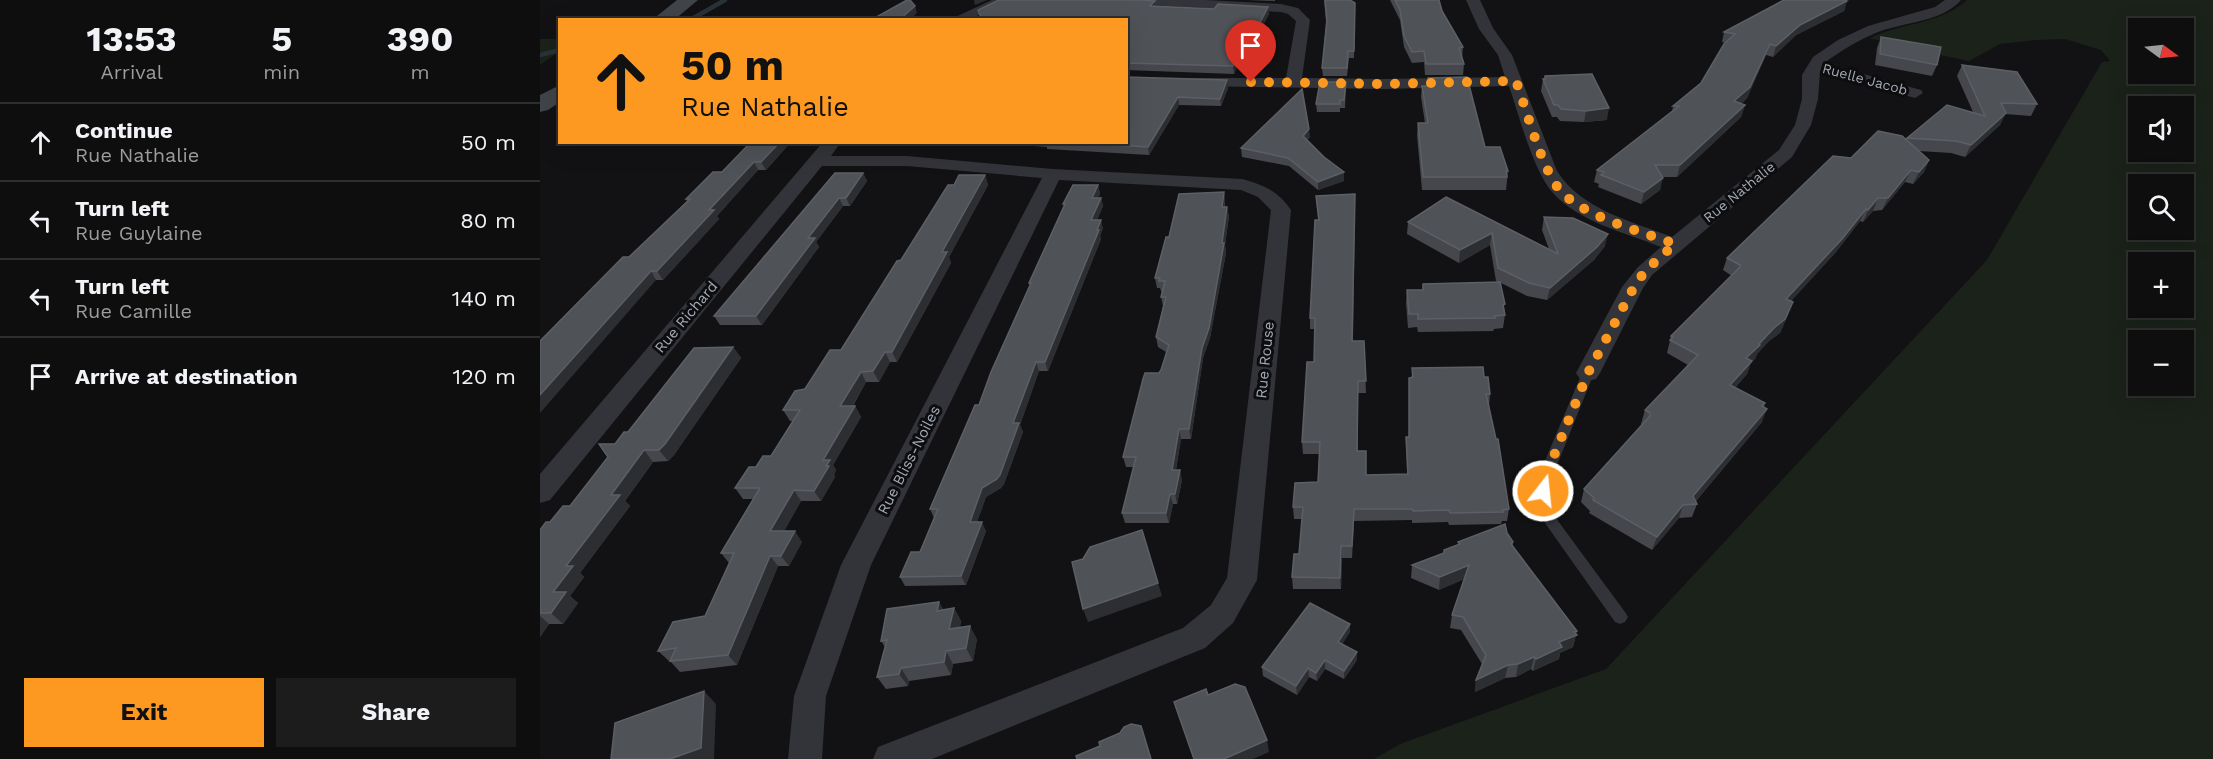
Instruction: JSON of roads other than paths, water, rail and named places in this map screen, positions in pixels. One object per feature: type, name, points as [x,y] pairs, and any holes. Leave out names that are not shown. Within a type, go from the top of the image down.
[{"type":"street","points":[[664,18],[689,0]]},
{"type":"street","points":[[961,18],[1003,0]]},
{"type":"street","points":[[1129,0],[1281,8],[1299,15],[1303,20],[1293,83]]},
{"type":"street","points":[[1473,0],[1486,29],[1505,55],[1548,171],[1559,189],[1575,202],[1599,215],[1675,244]]},
{"type":"street","points":[[1815,65],[1818,60],[1843,44],[1873,28],[1940,10],[1954,0]]},
{"type":"street","name":"Ruelle Jacob","points":[[1815,65],[1915,93]]},
{"type":"street","name":"Rue Nathalie","points":[[1588,373],[1645,271],[1786,153],[1803,125],[1810,99],[1810,75],[1815,65]]},
{"type":"street","points":[[1178,80],[1384,84],[1516,81]]},
{"type":"street","points":[[540,105],[558,92]]},
{"type":"street","name":"Rue Richard","points":[[540,492],[832,144]]},
{"type":"street","name":"Rue Rouse","points":[[817,161],[908,161],[1053,174],[1242,185],[1259,189],[1274,198],[1281,210],[1242,580],[1222,614],[1194,639],[890,759]]},
{"type":"street","name":"Rue Bliss-Noiles","points":[[805,759],[810,696],[856,565],[1053,174]]},
{"type":"lane","points":[[1588,373],[1546,475],[1543,491],[1544,502],[1552,524],[1620,617]]},
{"type":"waterway","points":[[694,18],[725,0]]},
{"type":"waterway","points":[[540,55],[558,50]]}]
